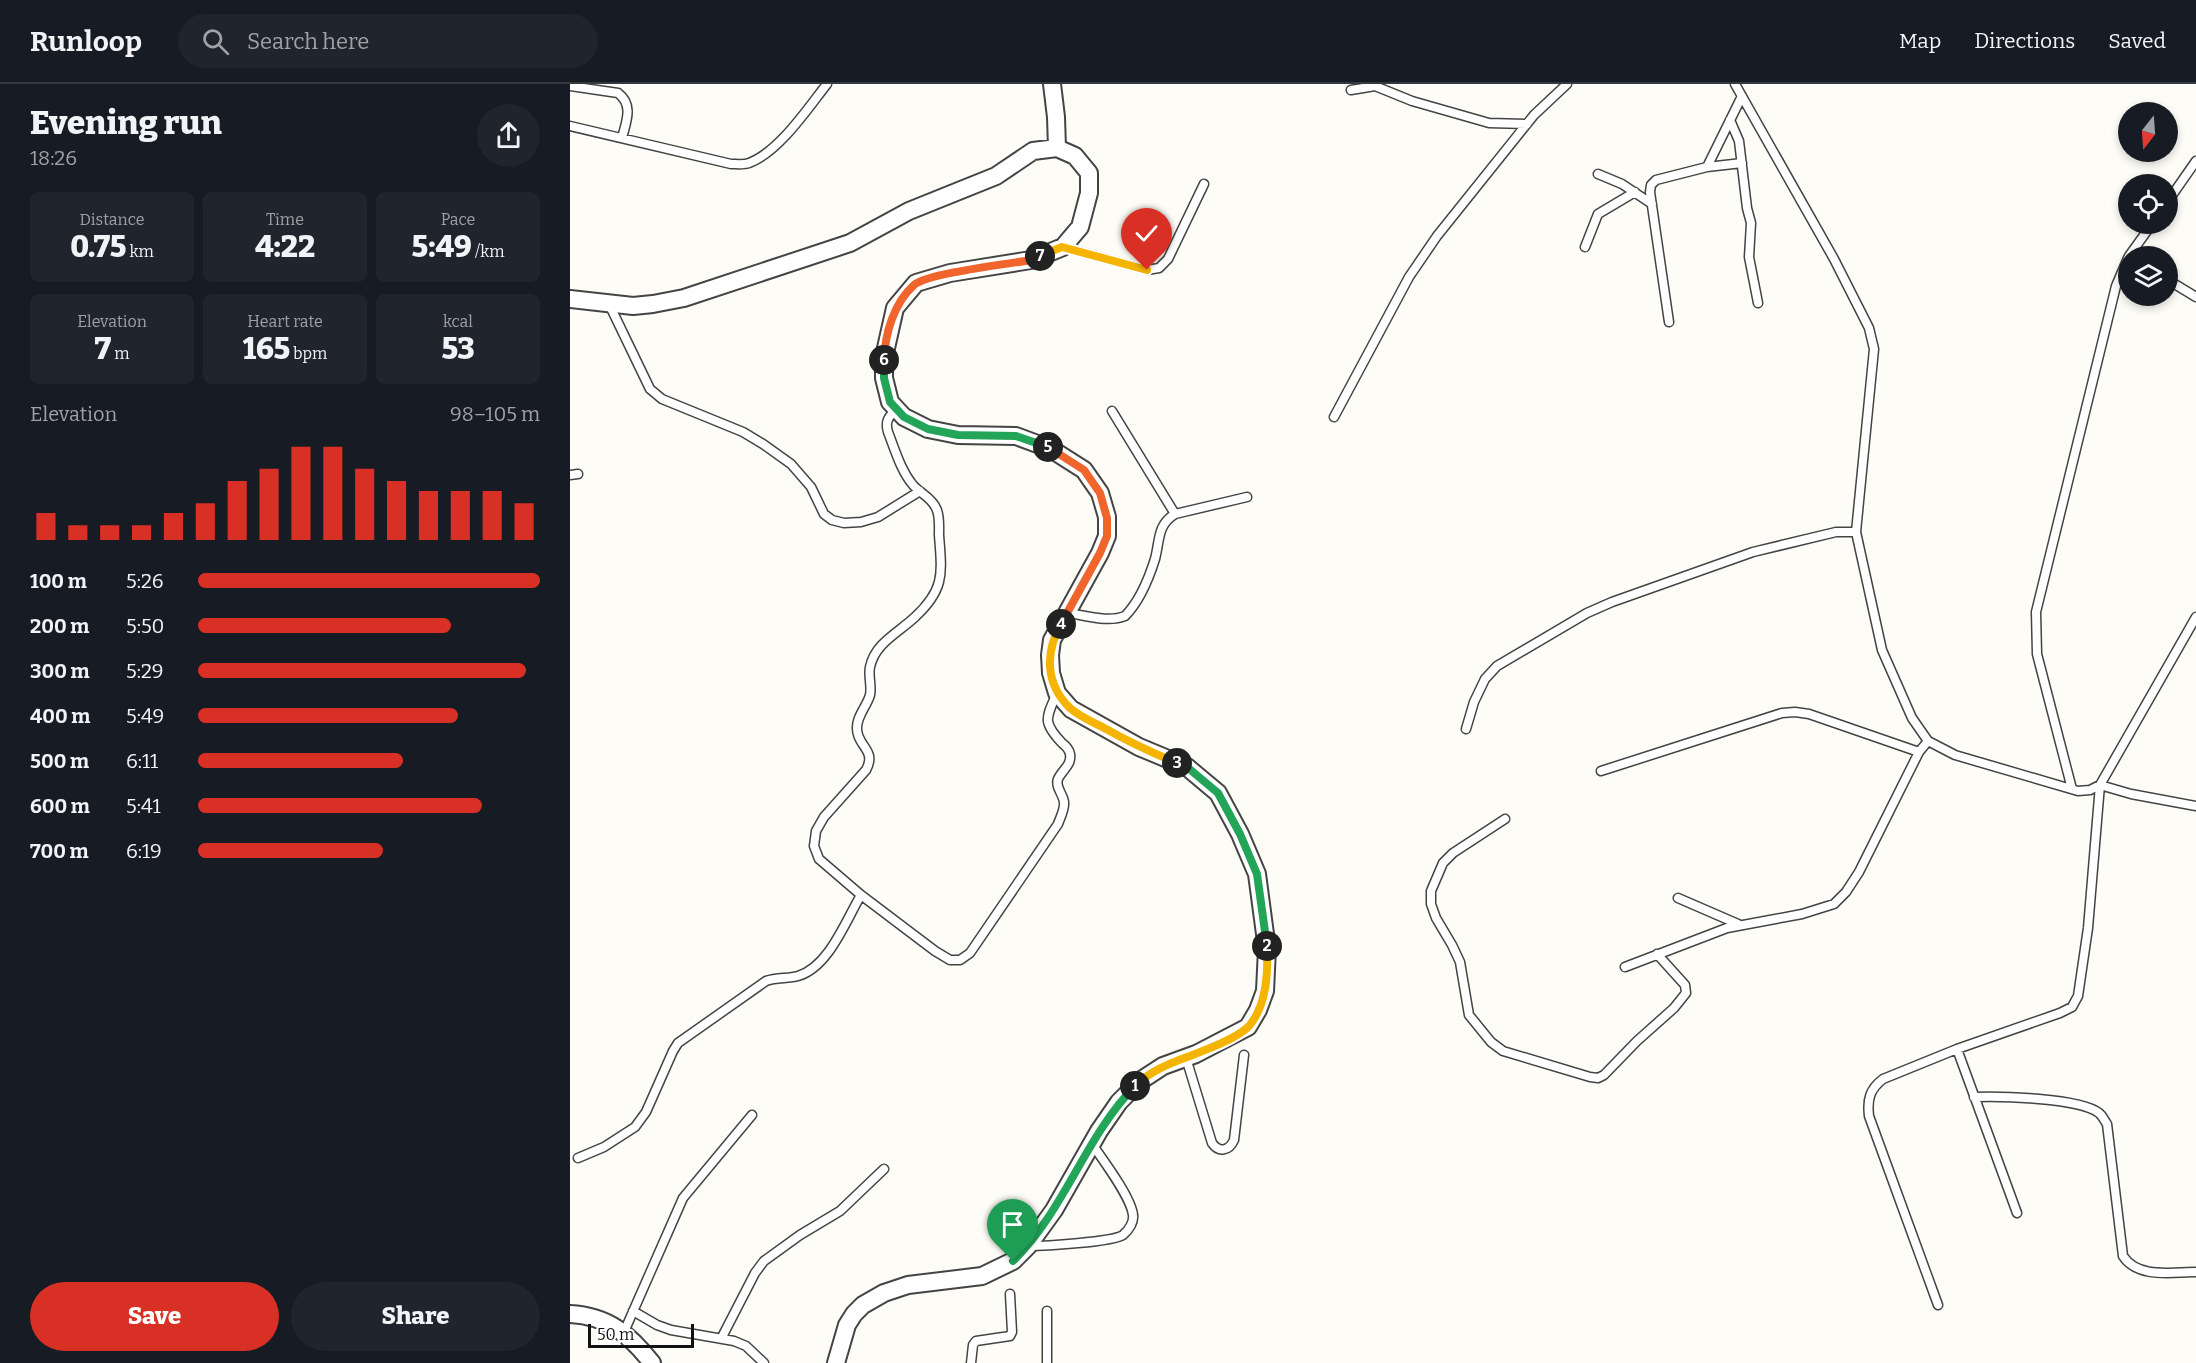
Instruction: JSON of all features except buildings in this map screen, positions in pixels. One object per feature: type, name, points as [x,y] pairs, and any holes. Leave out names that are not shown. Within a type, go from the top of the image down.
[{"type":"street","points":[[1052,84],[1056,117],[1056,148]]},
{"type":"street","points":[[570,299],[633,306],[684,298],[850,243],[909,211],[996,176],[1033,151],[1056,148],[1075,156],[1089,173],[1089,193],[1080,227],[1062,247],[1031,260],[950,273],[916,283],[895,308],[884,357],[884,378],[890,402],[904,417],[928,429],[958,435],[1016,436],[1051,448],[1084,470],[1100,493],[1107,518],[1107,536],[1100,553],[1052,639],[1050,673],[1057,693],[1071,709],[1139,747],[1187,767],[1218,793],[1240,834],[1257,874],[1267,949],[1265,991],[1248,1027],[1186,1058],[1163,1066],[1140,1081],[1119,1102],[1092,1143],[1054,1210],[1028,1246],[1013,1261],[981,1276],[908,1285],[884,1293],[863,1305],[847,1325],[836,1363]]},
{"type":"street","points":[[570,1314],[585,1315],[624,1332],[652,1363]]},
{"type":"lane","points":[[570,126],[731,164],[748,164],[761,157],[787,135],[827,84]]},
{"type":"lane","points":[[1334,417],[1409,277],[1437,236],[1527,124],[1567,84]]},
{"type":"lane","points":[[1735,84],[1834,259],[1869,328],[1874,348],[1856,532],[1882,650],[1912,718],[1928,741],[1955,755],[2072,789],[2090,790],[2100,785],[2132,794],[2196,806]]},
{"type":"lane","points":[[570,86],[618,93],[625,98],[628,114],[622,138]]},
{"type":"lane","points":[[1351,90],[1375,86],[1412,101],[1489,123],[1527,124]]},
{"type":"lane","points":[[1707,167],[1742,96]]},
{"type":"lane","points":[[1730,120],[1737,131],[1742,163],[1751,223],[1749,257],[1758,303]]},
{"type":"lane","points":[[2178,187],[2196,161]]},
{"type":"lane","points":[[1669,322],[1651,185],[1656,180],[1707,167],[1742,163]]},
{"type":"lane","points":[[1598,174],[1614,180],[1652,204]]},
{"type":"lane","points":[[1062,247],[1147,270],[1159,268],[1168,259],[1204,184]]},
{"type":"lane","points":[[1585,247],[1598,214],[1635,192]]},
{"type":"lane","points":[[2072,789],[2037,654],[2036,612],[2118,282]]},
{"type":"lane","points":[[2178,286],[2196,297]]},
{"type":"lane","points":[[609,303],[650,389],[662,399],[743,432],[773,450],[791,464],[811,487],[824,514],[832,520],[844,523],[861,522],[878,517],[920,491]]},
{"type":"lane","points":[[896,410],[888,417],[886,425],[905,474],[938,509],[942,569],[939,587],[929,604],[887,638],[875,653],[869,669],[871,693],[857,724],[857,732],[869,753],[871,762],[824,817],[816,831],[814,846],[819,859],[861,895],[950,960],[960,960],[970,953],[1058,825],[1065,802],[1058,780],[1071,756],[1047,723],[1047,716],[1057,693]]},
{"type":"lane","points":[[1112,411],[1175,514]]},
{"type":"lane","points":[[1067,613],[1112,619],[1125,616],[1149,577],[1160,529],[1166,520],[1175,514],[1247,497]]},
{"type":"lane","points":[[1466,729],[1473,702],[1485,679],[1497,666],[1587,614],[1612,602],[1753,552],[1836,532],[1856,532]]},
{"type":"lane","points":[[1938,1305],[1869,1116],[1868,1104],[1875,1086],[1883,1079],[2072,1007],[2078,996],[2088,928],[2100,785],[2196,618]]},
{"type":"lane","points":[[1601,771],[1782,712],[1809,714],[1919,752]]},
{"type":"lane","points":[[1625,967],[1738,924],[1803,914],[1834,904],[1860,872],[1919,752],[1928,741]]},
{"type":"lane","points":[[1505,819],[1453,853],[1443,863],[1431,891],[1431,904],[1436,918],[1460,962],[1469,1015],[1496,1047],[1590,1077],[1598,1078],[1604,1075],[1674,1008],[1686,993],[1684,985],[1657,954]]},
{"type":"lane","points":[[578,1158],[604,1147],[635,1127],[646,1112],[673,1051],[687,1036],[766,981],[777,977],[798,976],[813,969],[833,944],[861,895]]},
{"type":"lane","points":[[1678,898],[1738,924]]},
{"type":"lane","points":[[1958,1049],[2017,1213]]},
{"type":"lane","points":[[1186,1058],[1212,1143],[1224,1150],[1229,1148],[1234,1140],[1244,1054]]},
{"type":"lane","points":[[1974,1097],[2028,1098],[2085,1106],[2102,1114],[2107,1124],[2123,1256],[2128,1264],[2138,1270],[2196,1272]]},
{"type":"lane","points":[[624,1332],[683,1198],[752,1115]]},
{"type":"lane","points":[[1028,1246],[1059,1245],[1122,1236],[1130,1228],[1134,1218],[1131,1204],[1092,1143]]},
{"type":"lane","points":[[722,1337],[755,1273],[764,1261],[800,1235],[840,1211],[884,1169]]},
{"type":"lane","points":[[972,1363],[973,1345],[976,1341],[1010,1336],[1012,1332],[1010,1294]]},
{"type":"lane","points":[[633,1311],[670,1330],[722,1337],[746,1346],[764,1363]]},
{"type":"lane","points":[[1047,1311],[1047,1363]]},
{"type":"route","points":[[1013,1261],[1028,1246],[1054,1210],[1119,1102],[1140,1081],[1163,1066],[1196,1054],[1248,1027],[1265,991],[1267,949],[1257,874],[1240,834],[1218,793],[1187,767],[1139,747],[1071,709],[1057,693],[1050,673],[1052,639],[1100,553],[1107,536],[1107,518],[1100,493],[1084,470],[1051,448],[1016,436],[958,435],[928,429],[904,417],[890,402],[884,378],[884,357],[895,308],[916,283],[950,273],[1031,260],[1062,247],[1147,270]]}]
